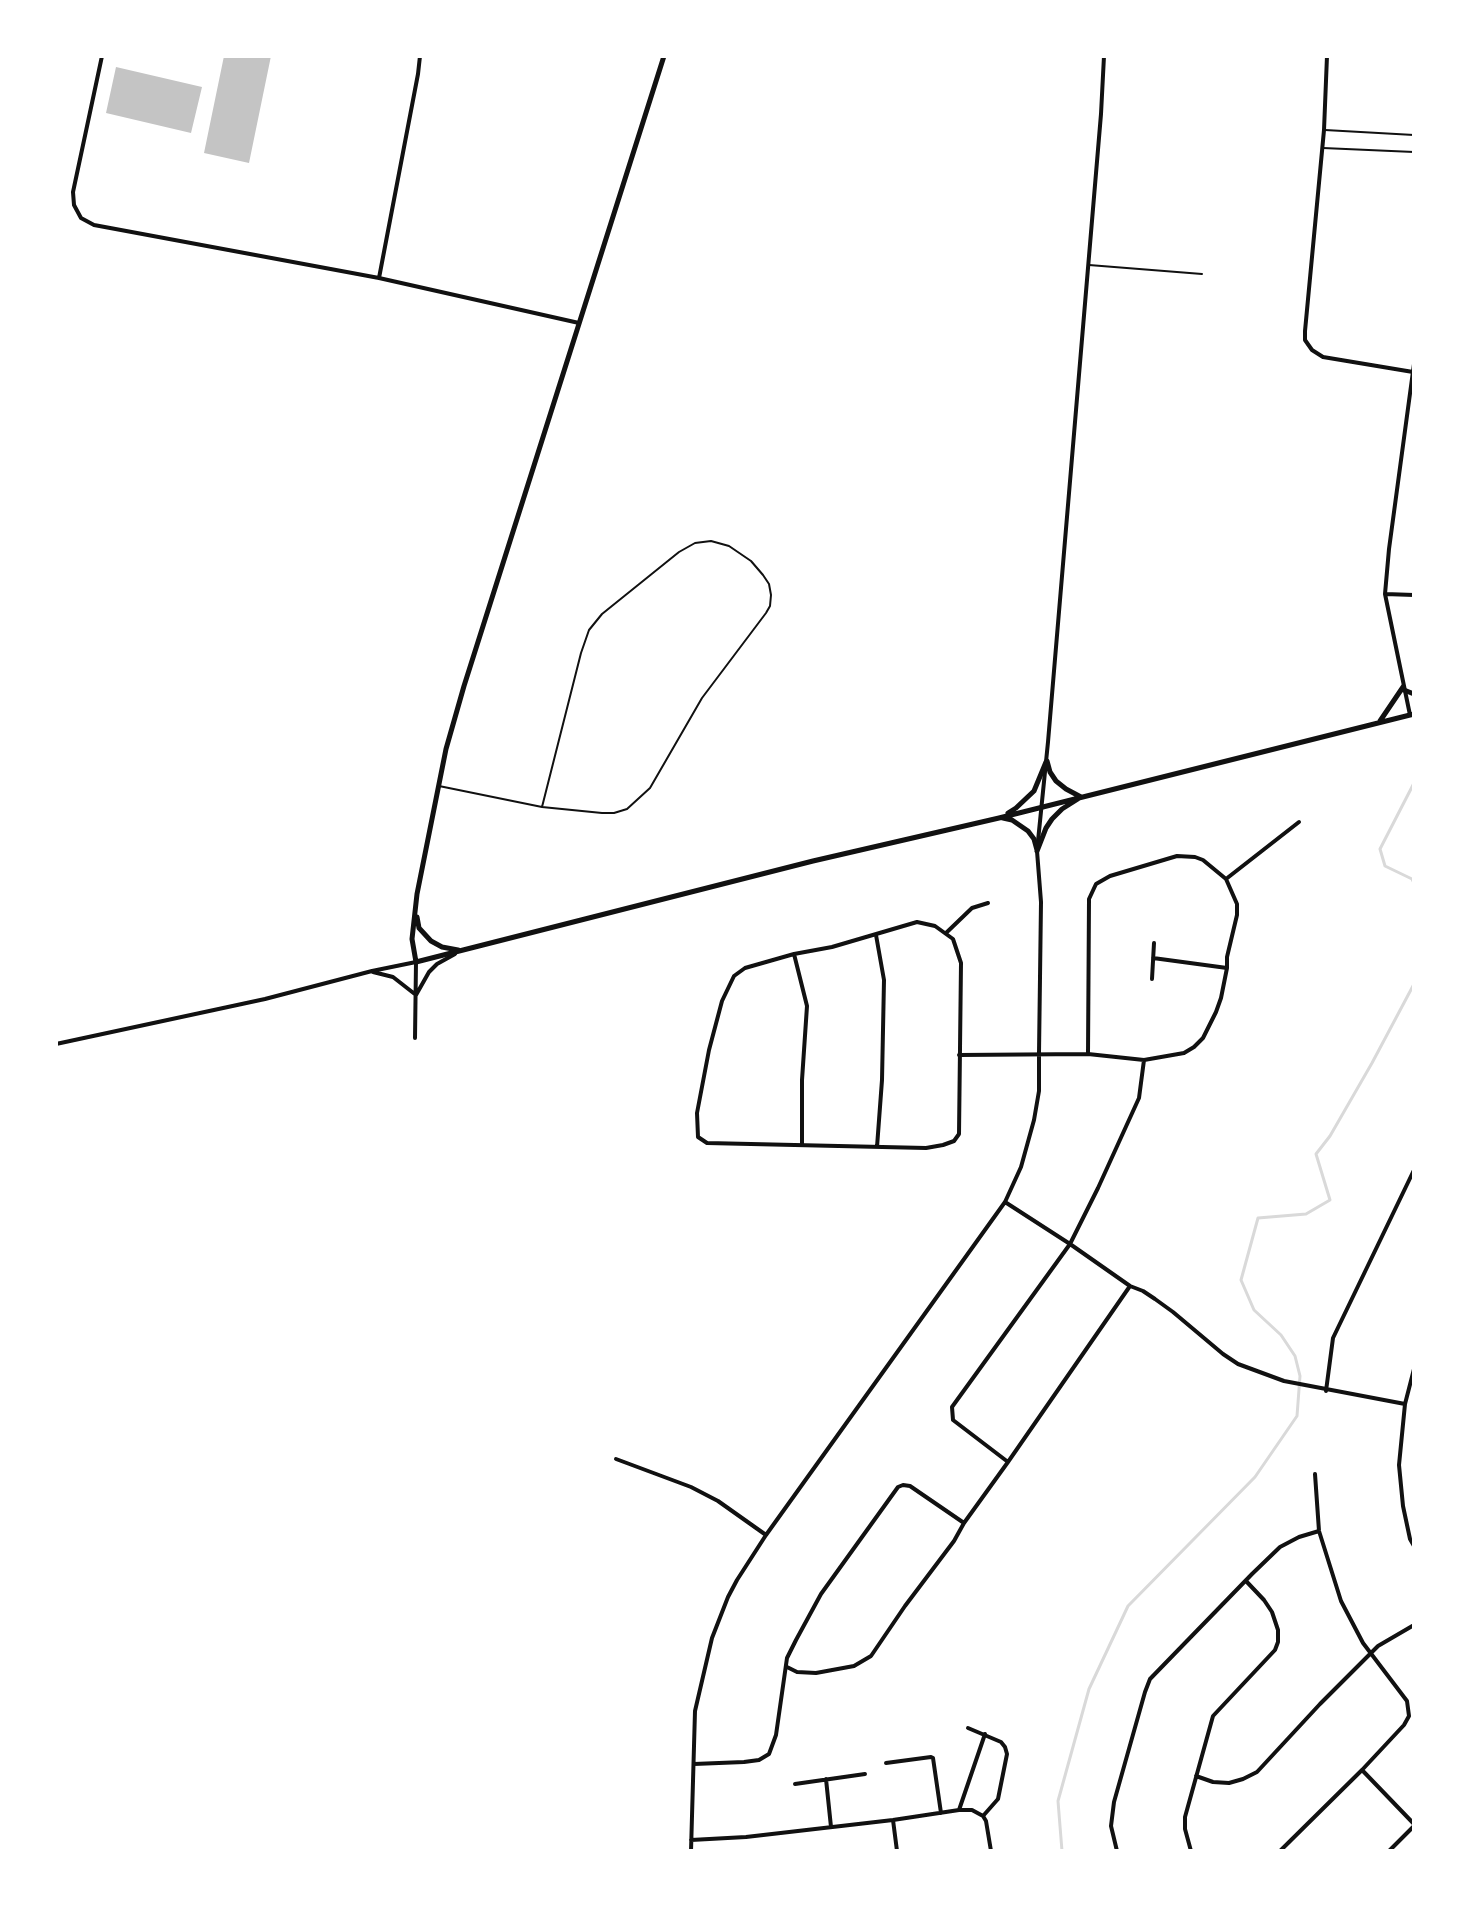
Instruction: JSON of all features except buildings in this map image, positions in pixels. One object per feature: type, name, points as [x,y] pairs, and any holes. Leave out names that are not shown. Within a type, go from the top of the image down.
[{"type":"street","points":[[102,56],[73,192],[74,205],[81,218],[94,225],[379,278],[579,323]]},
{"type":"street","points":[[379,278],[420,56]]},
{"type":"street","points":[[415,1038],[416,962],[412,939],[417,894],[446,749],[664,56]]},
{"type":"street","points":[[1037,851],[1047,761],[1104,56]]},
{"type":"street","points":[[1327,56],[1324,130],[1305,340],[1312,350],[1323,357],[1413,372]]},
{"type":"street","points":[[56,1044],[265,999],[1412,715],[1385,594],[1414,364]]},
{"type":"street","points":[[1385,594],[1414,595]]},
{"type":"street","points":[[1404,689],[1414,694]]},
{"type":"street","points":[[1379,722],[1404,689]]},
{"type":"street","points":[[1047,761],[1056,781],[1081,797]]},
{"type":"street","points":[[999,818],[1016,808],[1034,791],[1047,761]]},
{"type":"street","points":[[1037,851],[1052,819],[1081,797]]},
{"type":"street","points":[[691,1851],[695,1711],[712,1638],[737,1580],[766,1535],[966,1259],[1005,1202],[1021,1167],[1039,1091],[1041,902],[1034,839],[1021,825],[999,818]]},
{"type":"street","points":[[1226,879],[1299,822]]},
{"type":"street","points":[[959,1055],[1088,1054],[1144,1060],[1184,1053],[1203,1038],[1216,1012],[1237,904],[1226,879],[1203,860],[1187,855],[1177,856],[1110,876],[1096,884],[1089,899],[1088,1054]]},
{"type":"street","points":[[946,933],[972,908],[988,903]]},
{"type":"street","points":[[416,913],[424,936],[442,947],[460,951]]},
{"type":"street","points":[[917,922],[935,926],[953,939],[961,963],[959,1134],[954,1141],[926,1148],[707,1143],[698,1137],[697,1113],[709,1050],[722,1001],[734,976],[745,968],[876,935],[917,922]]},
{"type":"street","points":[[876,935],[884,980],[877,1147]]},
{"type":"street","points":[[1152,979],[1154,943]]},
{"type":"street","points":[[416,995],[437,964],[460,951]]},
{"type":"street","points":[[794,954],[807,1006],[802,1145]]},
{"type":"street","points":[[1153,958],[1227,968]]},
{"type":"street","points":[[372,971],[393,977],[416,995]]},
{"type":"street","points":[[1008,1462],[953,1420],[952,1407],[1070,1244],[1139,1098],[1144,1060]]},
{"type":"street","points":[[1326,1391],[1333,1338],[1414,1170]]},
{"type":"street","points":[[1005,1202],[1130,1286],[1143,1291],[1238,1364],[1284,1381],[1405,1404]]},
{"type":"street","points":[[787,1667],[797,1672],[816,1673],[854,1666],[871,1656],[1130,1286]]},
{"type":"street","points":[[1414,1369],[1405,1404],[1399,1465],[1403,1506],[1414,1546]]},
{"type":"street","points":[[616,1459],[691,1487],[718,1501],[766,1535]]},
{"type":"street","points":[[1280,1851],[1362,1770],[1409,1716],[1407,1701],[1355,1629],[1336,1587],[1319,1531],[1315,1474]]},
{"type":"street","points":[[694,1764],[744,1762],[759,1760],[769,1754],[776,1735],[787,1658],[821,1594],[898,1487],[910,1486],[964,1523]]},
{"type":"street","points":[[1407,1526],[1414,1524]]},
{"type":"street","points":[[1117,1851],[1111,1826],[1114,1802],[1148,1684],[1160,1668],[1280,1547],[1319,1531]]},
{"type":"street","points":[[1191,1851],[1185,1817],[1215,1712],[1275,1650],[1278,1642],[1272,1612],[1246,1581]]},
{"type":"street","points":[[1196,1776],[1229,1783],[1257,1772],[1382,1643],[1414,1625]]},
{"type":"street","points":[[968,1728],[1001,1742],[1007,1754],[998,1799],[983,1816]]},
{"type":"street","points":[[959,1810],[985,1734]]},
{"type":"street","points":[[886,1763],[933,1758],[941,1813]]},
{"type":"street","points":[[1362,1770],[1414,1825],[1389,1851]]},
{"type":"street","points":[[795,1784],[865,1774]]},
{"type":"street","points":[[826,1779],[831,1827]]},
{"type":"street","points":[[691,1840],[746,1837],[972,1810],[986,1821],[991,1851]]},
{"type":"street","points":[[893,1820],[897,1851]]},
{"type":"lane","points":[[1324,130],[1414,135]]},
{"type":"lane","points":[[1322,148],[1414,152]]},
{"type":"lane","points":[[1088,265],[1202,274]]},
{"type":"lane","points":[[438,786],[542,807],[614,813],[627,809],[650,788],[702,698],[770,606],[769,584],[751,561],[729,546],[711,541],[695,543],[679,552],[602,614],[589,630],[581,653],[542,807]]},
{"type":"waterway","points":[[1414,783],[1380,849],[1385,866],[1412,879],[1414,883]]},
{"type":"waterway","points":[[1062,1851],[1058,1801],[1089,1689],[1128,1606],[1255,1477],[1297,1416],[1300,1376],[1295,1356],[1281,1335],[1254,1310],[1241,1280],[1258,1218],[1306,1214],[1330,1200],[1316,1154],[1330,1136],[1414,984]]}]
